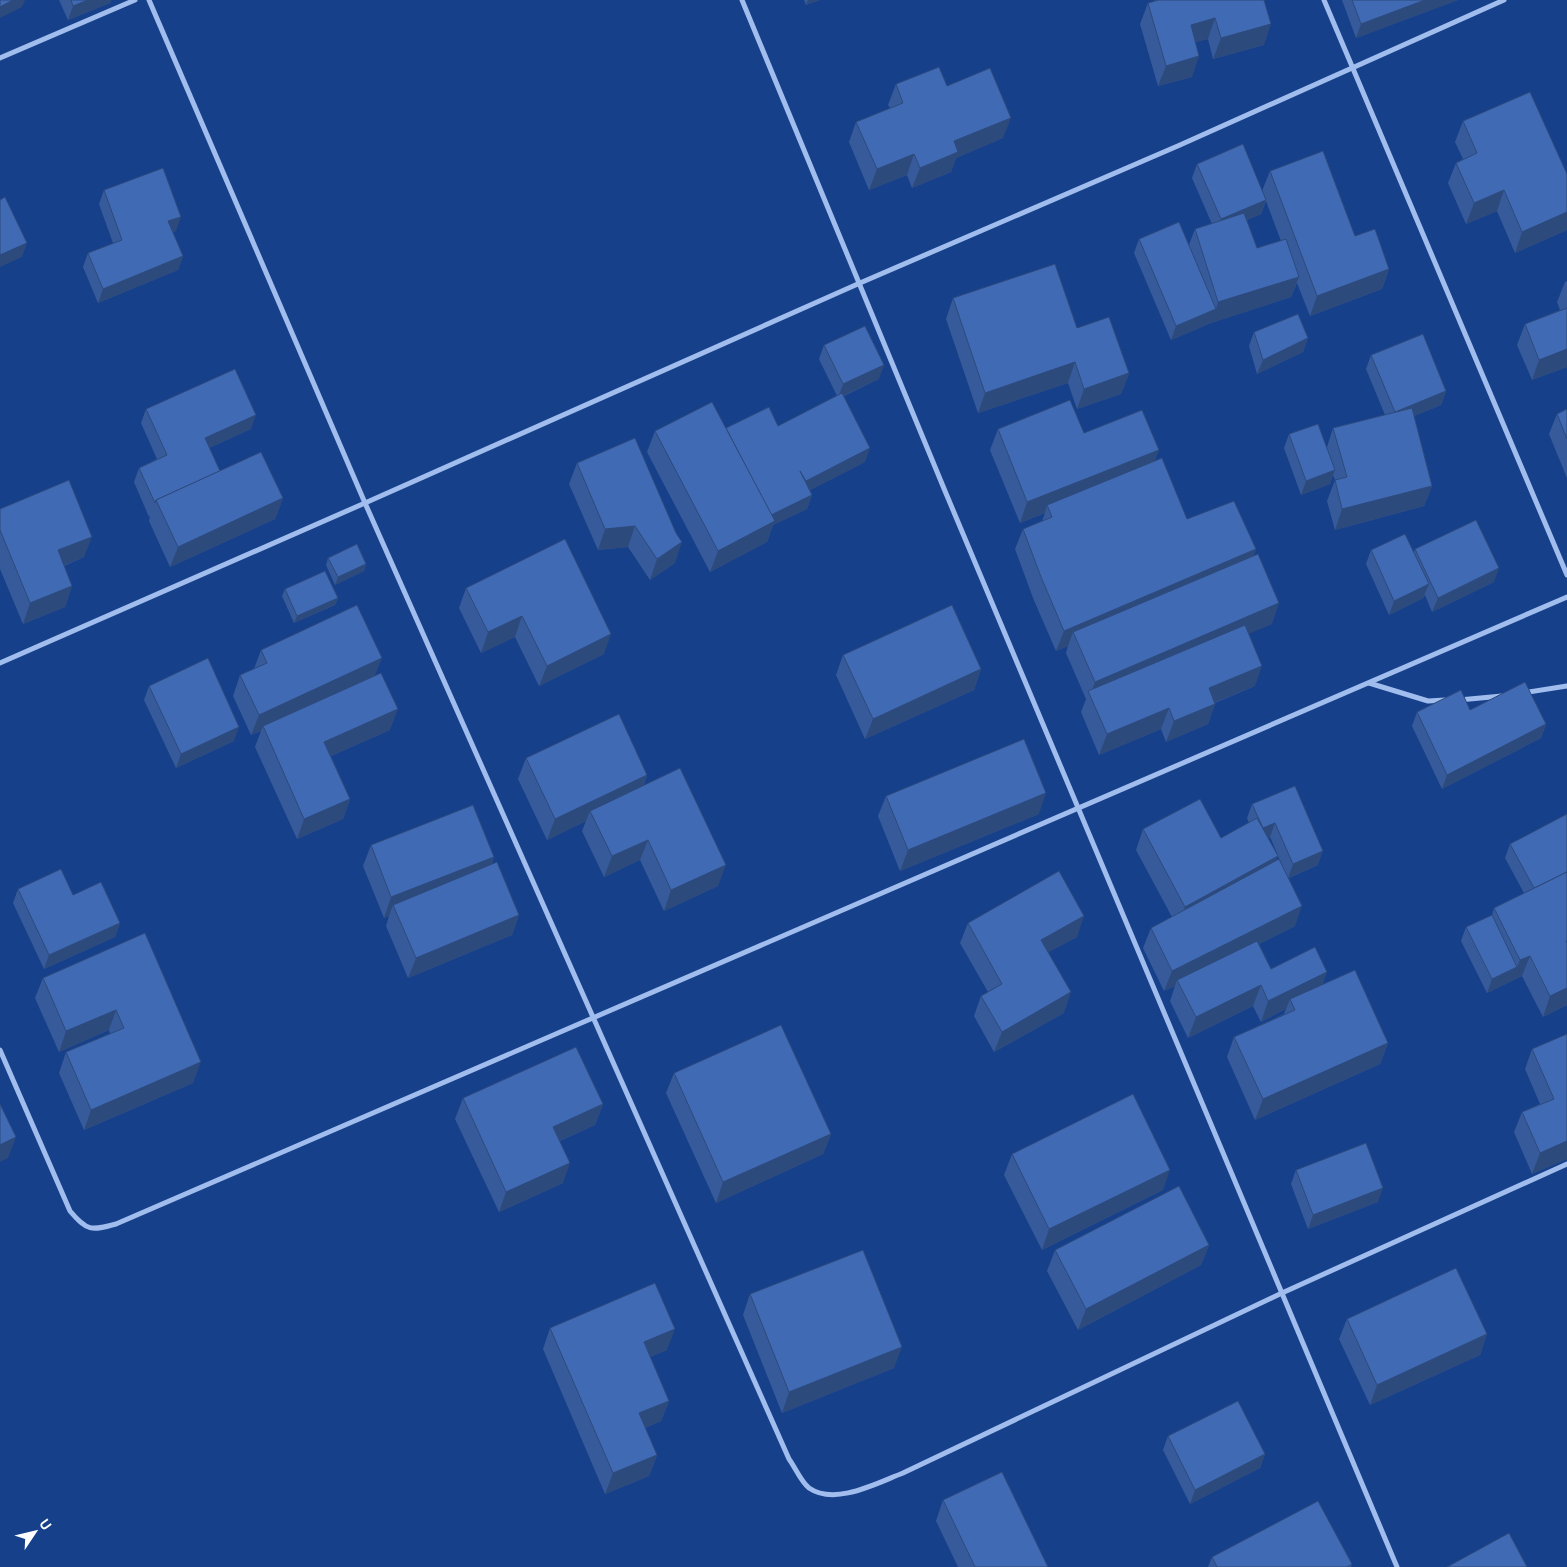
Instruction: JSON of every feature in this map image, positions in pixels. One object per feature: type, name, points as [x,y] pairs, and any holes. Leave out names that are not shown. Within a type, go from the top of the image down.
[{"type":"street","points":[[0,58],[135,0]]},
{"type":"street","points":[[149,0],[365,503],[593,1019],[789,1459],[808,1487],[824,1495],[841,1495],[903,1473],[1282,1293],[1567,1164]]},
{"type":"street","points":[[742,0],[1078,808],[1398,1567]]},
{"type":"street","points":[[1324,0],[1567,575]]},
{"type":"street","points":[[0,663],[1504,0]]},
{"type":"street","points":[[0,1050],[70,1211],[83,1226],[98,1229],[125,1220],[593,1019],[1567,597]]},
{"type":"street","points":[[1369,683],[1428,701],[1471,700],[1507,695]]},
{"type":"street","points":[[1516,694],[1567,686]]},
{"type":"building","points":[[0,0],[13,0],[0,7]]},
{"type":"building","points":[[71,0],[88,0],[73,6]]},
{"type":"building","points":[[1159,0],[1264,0],[1271,24],[1221,38],[1215,18],[1191,25],[1199,56],[1166,66],[1148,3]]},
{"type":"building","points":[[1352,0],[1425,0],[1361,24]]},
{"type":"building","points":[[939,67],[947,86],[990,68],[1011,118],[954,141],[958,152],[920,168],[914,154],[877,169],[856,122],[903,103],[896,84]]},
{"type":"building","points":[[1530,92],[1567,174],[1567,212],[1522,232],[1504,190],[1474,203],[1456,163],[1477,153],[1463,121]]},
{"type":"building","points":[[1243,144],[1266,200],[1221,219],[1197,164]]},
{"type":"building","points":[[1323,151],[1355,236],[1375,229],[1389,269],[1317,296],[1270,171]]},
{"type":"building","points":[[163,168],[181,217],[168,221],[183,256],[103,289],[88,253],[122,240],[104,190]]},
{"type":"building","points":[[5,197],[27,243],[0,255],[0,200]]},
{"type":"building","points":[[1244,213],[1257,248],[1286,239],[1299,277],[1218,302],[1195,229]]},
{"type":"building","points":[[1179,222],[1216,309],[1176,326],[1139,239]]},
{"type":"building","points":[[1055,264],[1077,328],[1109,317],[1129,373],[1084,389],[1075,362],[985,393],[953,298]]},
{"type":"building","points":[[1567,308],[1567,349],[1539,360],[1525,324]]},
{"type":"building","points":[[1298,314],[1308,338],[1263,360],[1254,332]]},
{"type":"building","points":[[865,326],[884,365],[843,384],[824,345]]},
{"type":"building","points":[[1423,334],[1446,391],[1395,412],[1371,355]]},
{"type":"building","points":[[235,369],[256,415],[205,438],[220,471],[156,500],[155,503],[139,468],[167,455],[146,409]]},
{"type":"building","points":[[842,393],[870,448],[806,481],[800,471],[812,495],[771,515],[726,428],[769,407],[778,426]]},
{"type":"building","points":[[1070,400],[1084,433],[1142,410],[1159,450],[1027,502],[998,429]]},
{"type":"building","points":[[712,402],[775,521],[718,551],[655,431]]},
{"type":"building","points":[[1412,408],[1432,486],[1342,509],[1335,480],[1347,477],[1333,428]]},
{"type":"building","points":[[1567,409],[1567,439],[1557,414]]},
{"type":"building","points":[[1318,424],[1335,470],[1306,481],[1289,434]]},
{"type":"building","points":[[635,438],[676,533],[682,542],[657,559],[635,526],[605,529],[577,463]]},
{"type":"building","points":[[261,452],[283,498],[178,547],[156,500]]},
{"type":"building","points":[[1162,458],[1187,519],[1234,501],[1256,549],[1064,631],[1023,529],[1052,517],[1047,505]]},
{"type":"building","points":[[69,480],[92,537],[58,550],[72,586],[30,603],[0,530],[0,509]]},
{"type":"building","points":[[1476,520],[1499,568],[1438,598],[1415,549]]},
{"type":"building","points":[[1405,534],[1429,584],[1394,601],[1371,550]]},
{"type":"building","points":[[565,539],[611,634],[547,666],[522,616],[488,632],[466,588]]},
{"type":"building","points":[[357,544],[366,564],[338,577],[328,558]]},
{"type":"building","points":[[1258,554],[1279,603],[1095,682],[1073,632]]},
{"type":"building","points":[[325,571],[338,598],[297,616],[285,589]]},
{"type":"building","points":[[357,605],[382,658],[259,715],[240,675],[267,663],[261,650]]},
{"type":"building","points":[[952,605],[981,669],[873,719],[843,655]]},
{"type":"building","points":[[1245,625],[1262,666],[1209,688],[1215,704],[1174,721],[1169,708],[1107,734],[1088,691]]},
{"type":"building","points":[[208,658],[239,727],[181,754],[149,686]]},
{"type":"building","points":[[381,673],[398,709],[324,742],[350,799],[304,819],[263,726]]},
{"type":"building","points":[[1525,682],[1546,724],[1447,775],[1417,712],[1461,690],[1470,710]]},
{"type":"building","points":[[619,714],[647,775],[555,819],[526,758]]},
{"type":"building","points":[[1024,739],[1046,793],[908,850],[886,796]]},
{"type":"building","points":[[680,768],[726,865],[671,890],[648,840],[612,856],[590,811]]},
{"type":"building","points":[[1295,786],[1323,851],[1293,864],[1275,823],[1263,828],[1252,804]]},
{"type":"building","points":[[1200,799],[1221,838],[1257,818],[1278,856],[1185,907],[1143,829]]},
{"type":"building","points":[[473,805],[494,857],[391,897],[371,845]]},
{"type":"building","points":[[1567,814],[1567,872],[1534,888],[1510,844]]},
{"type":"building","points":[[1279,859],[1302,906],[1172,971],[1151,928]]},
{"type":"building","points":[[497,862],[519,915],[416,958],[393,905]]},
{"type":"building","points":[[61,869],[73,895],[101,882],[120,923],[49,955],[18,889]]},
{"type":"building","points":[[1059,871],[1084,916],[1041,940],[1071,992],[1002,1032],[981,996],[1002,984],[968,923]]},
{"type":"building","points":[[1567,872],[1567,988],[1550,996],[1530,956],[1520,960],[1494,908]]},
{"type":"building","points":[[1492,915],[1517,967],[1492,979],[1466,927]]},
{"type":"building","points":[[145,933],[201,1062],[91,1110],[66,1052],[124,1028],[116,1010],[66,1031],[43,978]]},
{"type":"building","points":[[1257,941],[1271,969],[1315,947],[1327,972],[1268,1001],[1261,985],[1196,1017],[1177,980]]},
{"type":"building","points":[[1355,970],[1388,1043],[1263,1099],[1234,1037],[1295,1010],[1290,999]]},
{"type":"building","points":[[781,1025],[831,1134],[723,1182],[674,1073]]},
{"type":"building","points":[[1567,1034],[1567,1141],[1540,1153],[1522,1112],[1554,1099],[1532,1049]]},
{"type":"building","points":[[576,1047],[603,1104],[553,1127],[570,1163],[506,1192],[463,1098]]},
{"type":"building","points":[[1133,1094],[1170,1170],[1049,1229],[1012,1154]]},
{"type":"building","points":[[0,1104],[16,1137],[0,1145]]},
{"type":"building","points":[[1366,1143],[1383,1188],[1313,1215],[1296,1170]]},
{"type":"building","points":[[1179,1186],[1209,1245],[1086,1309],[1055,1250]]},
{"type":"building","points":[[863,1250],[902,1347],[789,1392],[750,1294]]},
{"type":"building","points":[[1456,1268],[1487,1334],[1377,1385],[1347,1319]]},
{"type":"building","points":[[655,1283],[675,1329],[644,1342],[669,1401],[639,1413],[657,1455],[613,1473],[550,1328]]},
{"type":"building","points":[[1238,1401],[1265,1454],[1195,1490],[1168,1436]]},
{"type":"building","points":[[1002,1472],[1048,1567],[975,1567],[943,1500]]},
{"type":"building","points":[[1318,1501],[1352,1564],[1347,1567],[1217,1567],[1212,1557]]},
{"type":"building","points":[[1509,1533],[1527,1567],[1447,1567]]}]
